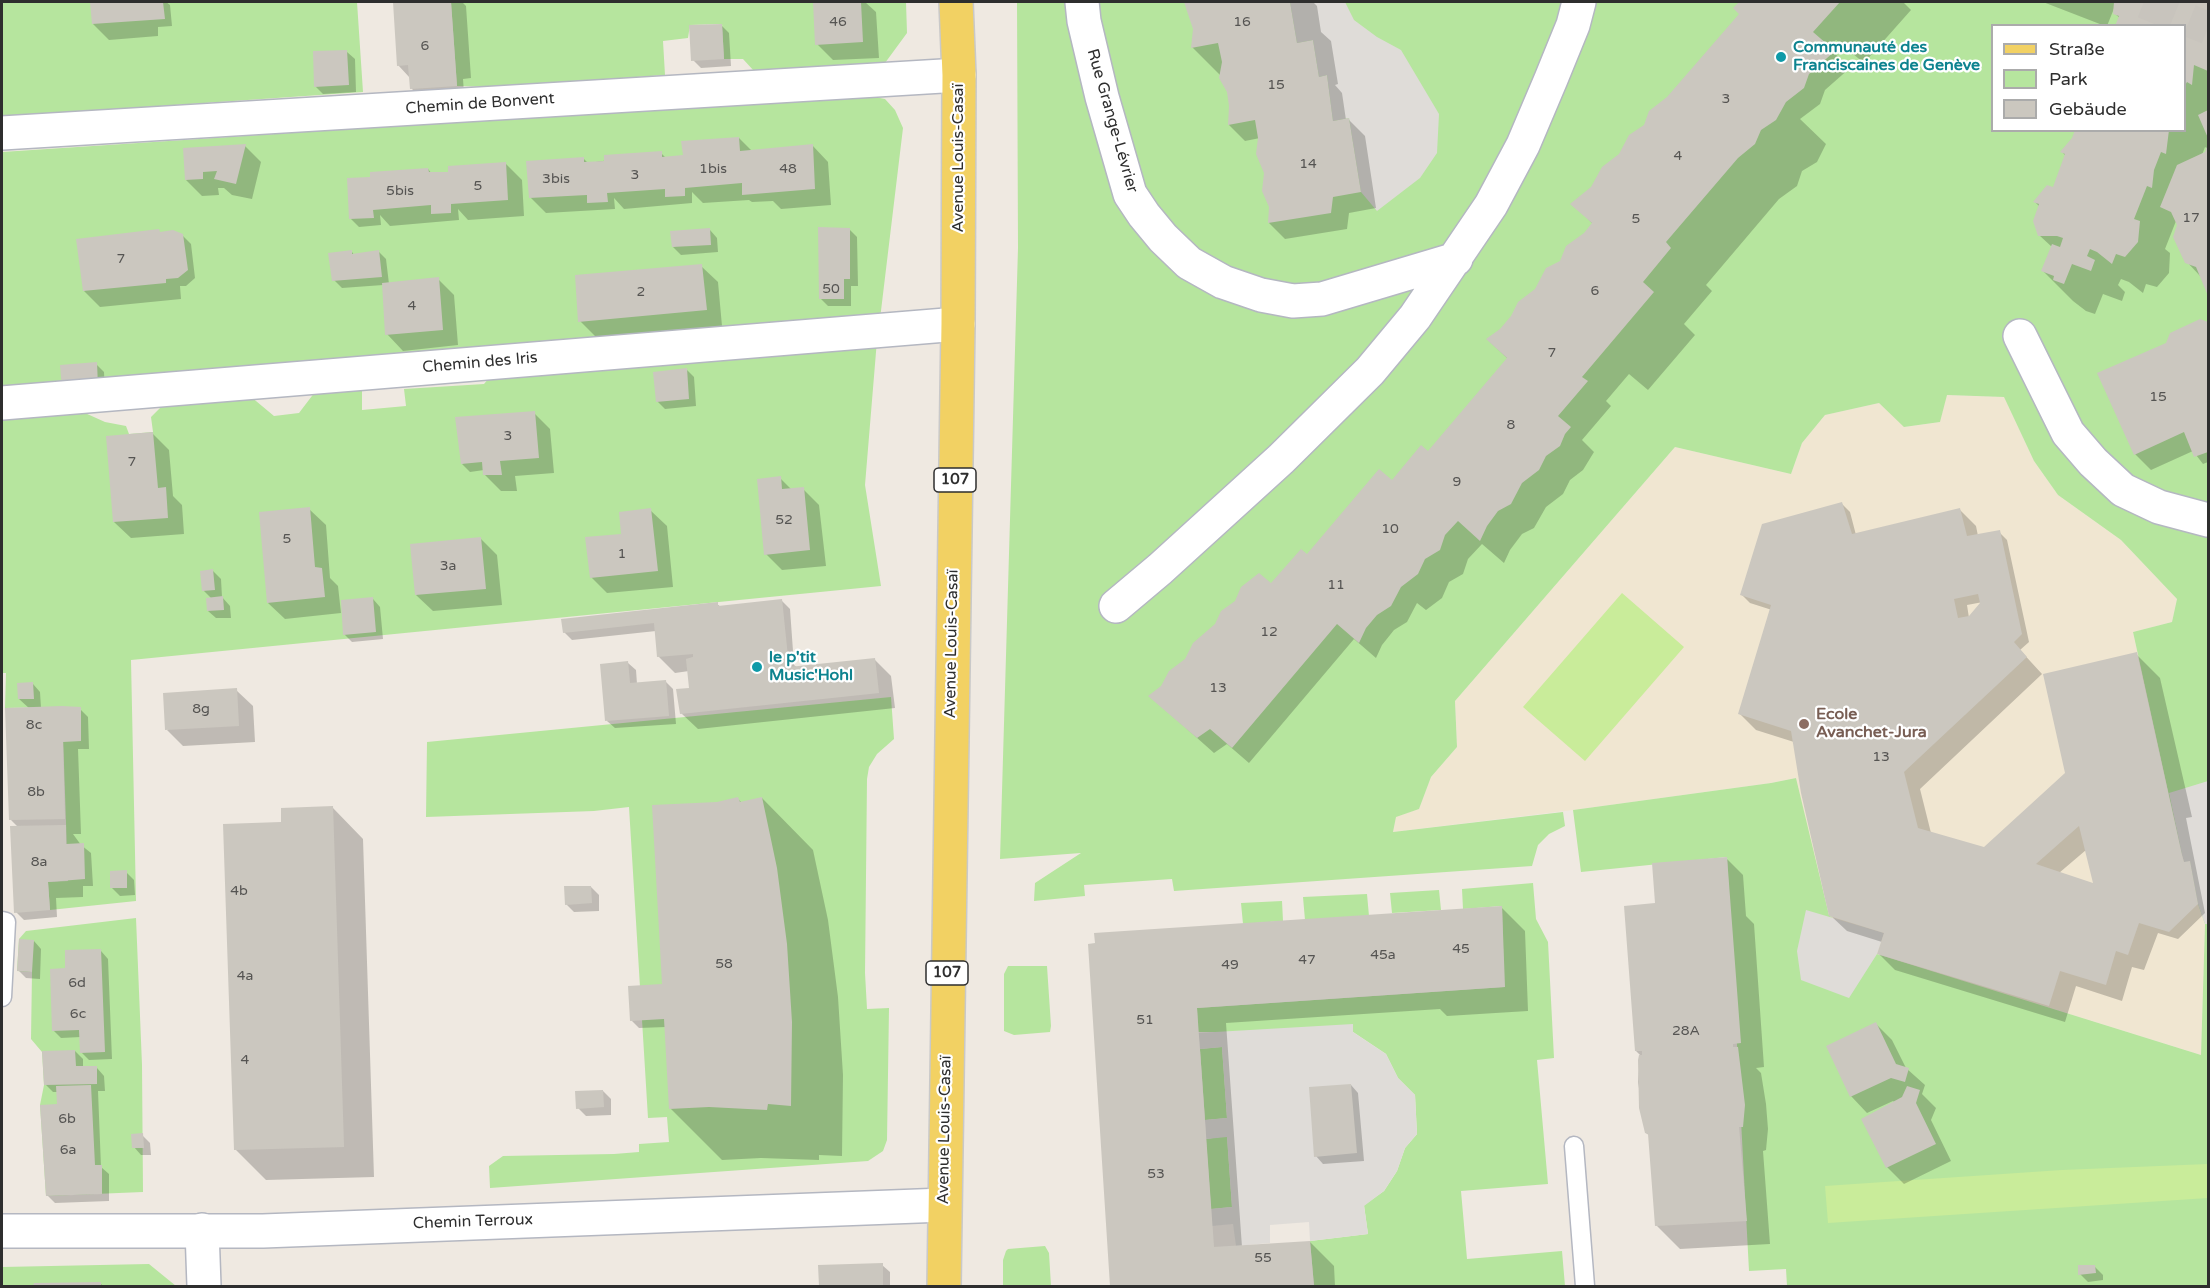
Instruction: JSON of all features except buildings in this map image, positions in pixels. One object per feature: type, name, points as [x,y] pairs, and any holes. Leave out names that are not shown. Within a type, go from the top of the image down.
[{"type":"main road","name":"Avenue Louis-Casaï","points":[[944,1287],[958,324],[959,75],[956,2]]},
{"type":"street","name":"Rue Grange-Lévrier","points":[[1082,2],[1084,21],[1102,97],[1130,194],[1163,238],[1190,263],[1223,282],[1261,295],[1293,301],[1331,296],[1456,259]]},
{"type":"street","points":[[1116,606],[1281,459],[1370,371],[1415,317],[1491,206],[1523,145],[1573,25],[1579,2]]},
{"type":"street","name":"Chemin de Bonvent","points":[[2,133],[959,75]]},
{"type":"street","name":"Chemin des Iris","points":[[2,402],[958,324]]},
{"type":"street","points":[[2020,336],[2068,433],[2094,462],[2123,490],[2158,507],[2208,520]]},
{"type":"street","name":"Chemin Terroux","points":[[2,1231],[263,1231],[944,1205]]},
{"type":"street","points":[[202,1230],[204,1287]]},
{"type":"lane","points":[[2,921],[6,922],[2,997]]},
{"type":"lane","points":[[1574,1146],[1585,1287]]},
{"type":"shaded area","points":[[1290,2],[1345,2],[1354,20],[1377,37],[1401,50],[1439,114],[1437,153],[1420,178],[1377,211],[1361,192],[1349,118],[1333,121],[1327,75],[1319,77],[1313,40],[1297,43]]},
{"type":"shaded area","name":"Ecole Avanchet-Jura","points":[[1946,395],[2004,397],[2034,461],[2058,495],[2121,540],[2177,599],[2172,622],[2133,632],[2182,855],[2190,861],[2198,904],[2205,924],[2201,1055],[1877,954],[1829,916],[1796,778],[1573,810],[1393,832],[1396,816],[1419,809],[1431,777],[1457,747],[1455,701],[1675,447],[1791,474],[1802,443],[1825,415],[1879,403],[1905,427],[1940,422]]},
{"type":"shaded area","points":[[2208,781],[2208,924],[2205,924],[2198,904],[2190,862],[2184,862],[2182,855],[2169,793]]},
{"type":"shaded area","points":[[1806,910],[1884,933],[1877,954],[1849,998],[1801,980],[1797,951]]},
{"type":"shaded area","points":[[1353,1024],[1353,1032],[1386,1054],[1398,1078],[1415,1095],[1417,1134],[1405,1148],[1397,1171],[1384,1191],[1364,1206],[1368,1234],[1310,1241],[1309,1222],[1270,1225],[1270,1243],[1236,1246],[1233,1224],[1212,1226],[1211,1209],[1232,1207],[1227,1137],[1206,1139],[1205,1120],[1227,1118],[1222,1047],[1200,1049],[1198,1033]]},
{"type":"green space","points":[[2,2],[357,2],[363,92],[2,117]]},
{"type":"green space","points":[[451,2],[906,2],[907,33],[885,63],[754,71],[743,59],[724,59],[722,24],[690,25],[688,38],[663,41],[665,75],[494,87],[457,86]]},
{"type":"green space","points":[[1017,2],[2208,2],[2208,1286],[1787,1286],[1786,1269],[1749,1271],[1727,857],[1581,872],[1573,810],[1796,778],[1829,915],[1877,954],[2201,1055],[2205,924],[2198,904],[2190,862],[2182,855],[2133,632],[2172,622],[2177,599],[2121,540],[2058,495],[2034,461],[2004,397],[1947,395],[1940,422],[1904,427],[1879,403],[1825,415],[1802,443],[1791,474],[1675,447],[1455,701],[1457,747],[1431,777],[1419,809],[1396,817],[1393,832],[1563,812],[1565,826],[1549,834],[1538,845],[1532,866],[1174,891],[1172,879],[1084,885],[1085,896],[1034,901],[1035,883],[1081,853],[1000,859],[1018,248]]},
{"type":"green space","points":[[865,95],[885,99],[895,110],[903,128],[880,319],[2,394],[2,152]]},
{"type":"green space","points":[[877,340],[865,485],[881,586],[131,660],[136,901],[50,910],[48,882],[68,881],[62,707],[5,708],[6,673],[2,673],[2,420],[85,413],[105,422],[126,426],[129,434],[153,432],[151,417],[163,405],[250,396],[274,416],[299,413],[318,388],[362,385],[362,410],[406,406],[404,389],[484,384],[495,371]]},
{"type":"green space","points":[[1622,593],[1684,647],[1585,761],[1523,707]]},
{"type":"green space","points":[[891,697],[894,739],[877,754],[869,767],[867,779],[865,973],[867,1009],[889,1008],[887,1140],[883,1151],[868,1161],[490,1188],[489,1166],[503,1156],[639,1152],[639,1144],[669,1142],[667,1117],[648,1118],[629,807],[594,811],[426,817],[427,742]]},
{"type":"green space","points":[[1533,883],[1536,919],[1548,942],[1554,1058],[1537,1060],[1548,1184],[1461,1191],[1467,1259],[1562,1251],[1565,1286],[1314,1286],[1310,1241],[1368,1234],[1364,1205],[1384,1191],[1397,1171],[1405,1148],[1417,1134],[1415,1095],[1398,1078],[1386,1054],[1353,1032],[1198,1032],[1197,1008],[1504,987],[1502,906],[1463,909],[1462,889]]},
{"type":"green space","points":[[1439,890],[1441,910],[1392,913],[1390,893]]},
{"type":"green space","points":[[1367,894],[1369,916],[1305,920],[1303,897]]},
{"type":"green space","points":[[1282,901],[1283,921],[1243,924],[1241,903]]},
{"type":"green space","points":[[136,918],[142,1065],[143,1192],[46,1196],[40,1105],[44,1085],[42,1052],[31,1039],[32,972],[17,971],[19,939],[26,931]]},
{"type":"green space","points":[[1008,966],[1047,966],[1050,1032],[1014,1035],[1004,1031],[1004,974]]},
{"type":"green space","points":[[1222,1047],[1227,1118],[1205,1120],[1200,1049]]},
{"type":"green space","points":[[1227,1136],[1232,1207],[1211,1209],[1206,1139]]},
{"type":"green space","points":[[2208,1164],[2208,1198],[1828,1223],[1825,1186],[2062,1170]]},
{"type":"green space","points":[[1045,1246],[1049,1253],[1051,1286],[1003,1286],[1003,1260],[1008,1249]]},
{"type":"green space","points":[[149,1264],[176,1286],[2,1286],[2,1267]]},
{"type":"tunnel","points":[[2144,2],[2208,28]]},
{"type":"place","name":"Communauté des Franciscaines de Genève","points":[[1781,57]]},
{"type":"place","name":"le p'tit Music'Hohl","points":[[757,667]]},
{"type":"place","name":"Ecole Avanchet-Jura","points":[[1804,724]]}]
